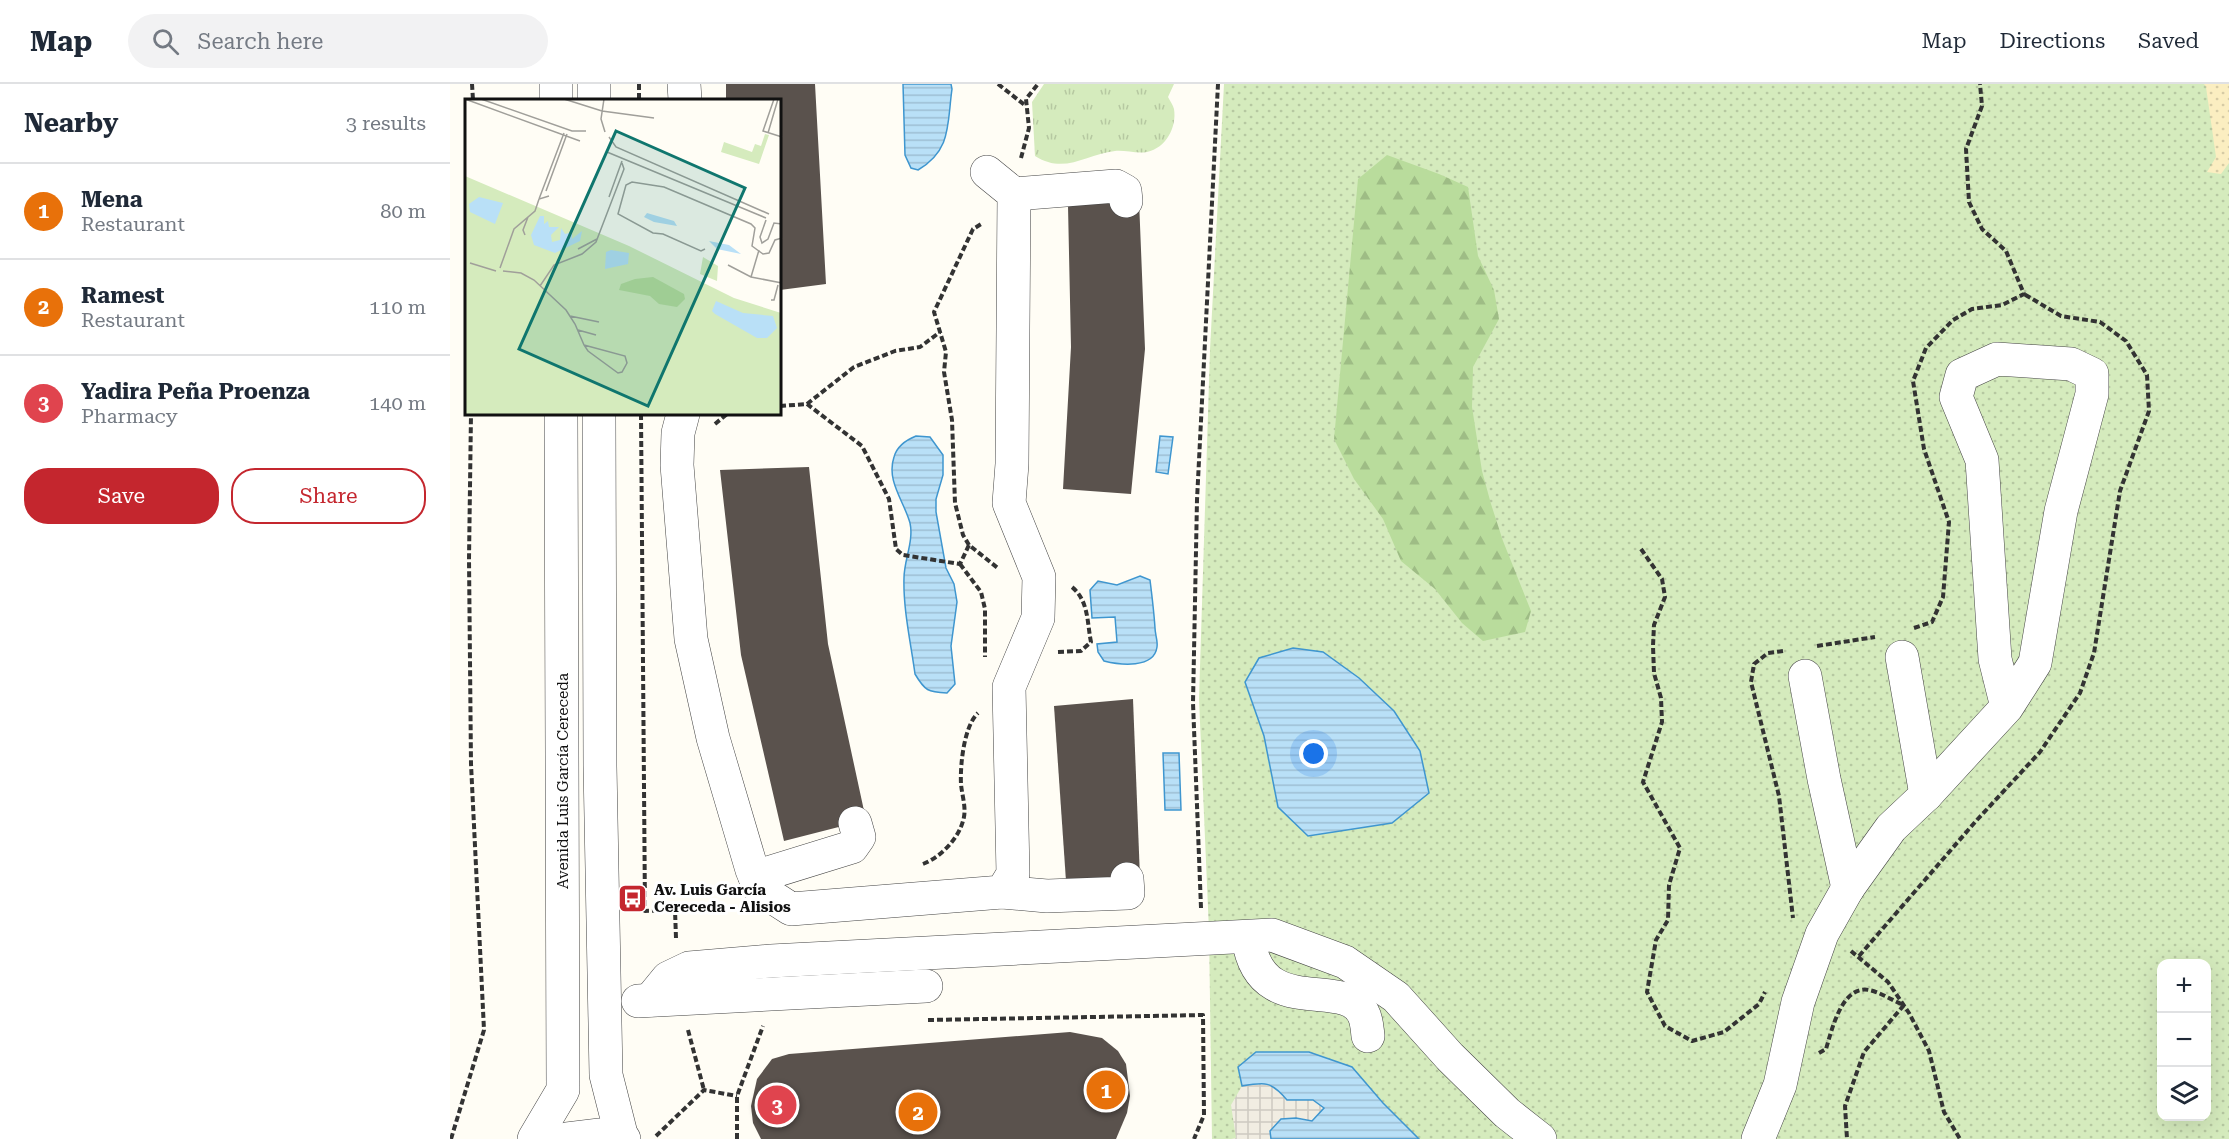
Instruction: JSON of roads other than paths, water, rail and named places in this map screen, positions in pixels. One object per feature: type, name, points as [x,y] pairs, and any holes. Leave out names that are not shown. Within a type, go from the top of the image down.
[{"type":"street","points":[[684,84],[685,99]]},
{"type":"street","points":[[1002,891],[1013,874],[1009,687],[1038,618],[1039,589],[1039,577],[1009,502],[1012,464],[1004,192],[1116,186],[1125,191],[1126,201]]},
{"type":"street","points":[[1758,1139],[1780,1085],[1798,1002],[1822,933],[1848,888],[1891,828],[1926,795],[2007,707],[2036,663],[2061,511],[2092,394],[2092,374],[2071,364],[1997,359],[1962,375],[1956,397],[1982,460],[1995,659],[2007,707]]},
{"type":"street","name":"Avenida Luis García Cereceda","points":[[534,1139],[563,1090],[561,416]]},
{"type":"street","points":[[567,1139],[600,1135],[623,1139],[606,1075],[600,766],[599,416]]},
{"type":"street","points":[[682,416],[678,434],[677,465],[691,639],[713,738],[760,889],[791,909],[1002,891],[1047,896],[1128,893],[1127,879]]},
{"type":"street","points":[[1902,657],[1926,795]]},
{"type":"street","points":[[1805,676],[1824,779],[1848,888]]},
{"type":"street","points":[[755,877],[852,847],[859,837],[855,823]]},
{"type":"street","points":[[664,999],[668,978],[689,968],[771,961],[1272,935],[1345,962],[1396,998],[1450,1058],[1507,1113],[1540,1139]]},
{"type":"street","points":[[1248,937],[1255,967],[1265,979],[1290,990],[1353,1001],[1363,1012],[1368,1036]]},
{"type":"street","points":[[606,1002],[926,986]]},
{"type":"water","points":[[903,84],[951,84],[952,89],[948,125],[942,145],[937,154],[918,170],[911,168],[905,155]]},
{"type":"water","points":[[916,436],[930,437],[943,455],[943,475],[936,499],[936,512],[946,568],[954,584],[957,602],[951,646],[955,684],[947,693],[928,690],[915,674],[906,614],[904,578],[911,530],[894,483],[892,466],[895,453],[905,442]]},
{"type":"water","points":[[1160,436],[1173,437],[1168,474],[1156,472]]},
{"type":"water","points":[[1140,576],[1150,580],[1157,642],[1155,654],[1150,659],[1135,664],[1104,661],[1098,652],[1097,644],[1117,642],[1115,617],[1092,618],[1090,590],[1098,581],[1117,585]]},
{"type":"water","points":[[1293,648],[1323,652],[1359,678],[1394,711],[1420,751],[1429,793],[1392,823],[1308,836],[1278,807],[1264,736],[1245,682],[1259,658]]},
{"type":"water","points":[[1163,753],[1179,753],[1181,810],[1165,810]]},
{"type":"water","points":[[1256,1052],[1309,1052],[1352,1067],[1383,1103],[1419,1139],[1271,1139],[1270,1131],[1281,1119],[1296,1118],[1312,1121],[1324,1108],[1313,1100],[1287,1100],[1267,1084],[1242,1086],[1238,1067]]},
{"type":"place","name":"Av. Luis García Cereceda - Alisios","points":[[633,899]]},
{"type":"place","name":"Mena","points":[[1106,1090]]},
{"type":"place","name":"Yadira Peña Proenza","points":[[777,1105]]},
{"type":"place","name":"Ramest","points":[[918,1112]]}]
